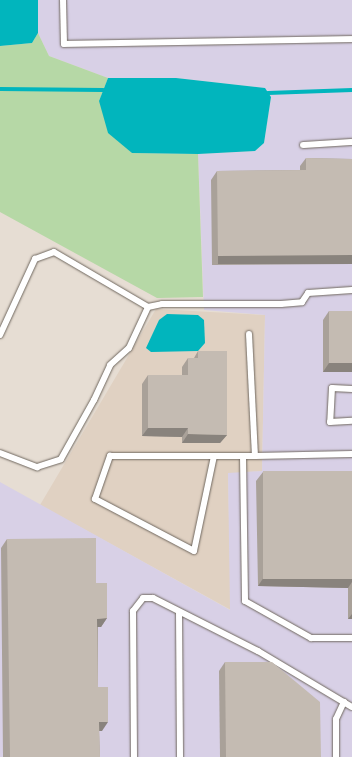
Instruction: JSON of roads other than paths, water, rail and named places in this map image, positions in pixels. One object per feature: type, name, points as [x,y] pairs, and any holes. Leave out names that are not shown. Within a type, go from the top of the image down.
[{"type":"lane","points":[[63,0],[64,44],[352,38]]},
{"type":"lane","points":[[303,145],[352,142]]},
{"type":"lane","points":[[0,335],[35,259],[54,252],[148,307],[162,304],[281,304],[302,302],[308,293],[352,290]]},
{"type":"lane","points":[[0,453],[37,467],[61,459],[94,400],[110,365],[129,348],[148,307]]},
{"type":"lane","points":[[249,334],[255,456]]},
{"type":"lane","points":[[352,388],[332,388],[330,422],[352,421]]},
{"type":"lane","points":[[214,456],[194,551],[95,499],[110,456],[352,454]]},
{"type":"lane","points":[[243,456],[245,601],[312,638],[352,638]]},
{"type":"lane","points":[[134,757],[133,611],[143,598],[153,598],[258,651],[352,707]]},
{"type":"lane","points":[[179,612],[180,757]]},
{"type":"lane","points":[[336,757],[336,719],[344,702]]},
{"type":"water","points":[[0,0],[38,0],[38,33],[32,43],[0,46]]},
{"type":"water","points":[[108,78],[176,78],[265,88],[271,97],[264,143],[255,151],[198,154],[132,153],[108,133],[99,101]]},
{"type":"water","points":[[167,314],[198,315],[204,320],[205,343],[198,351],[151,352],[146,348],[159,320]]},
{"type":"waterway","points":[[0,89],[103,90]]},
{"type":"waterway","points":[[268,93],[352,90]]}]
